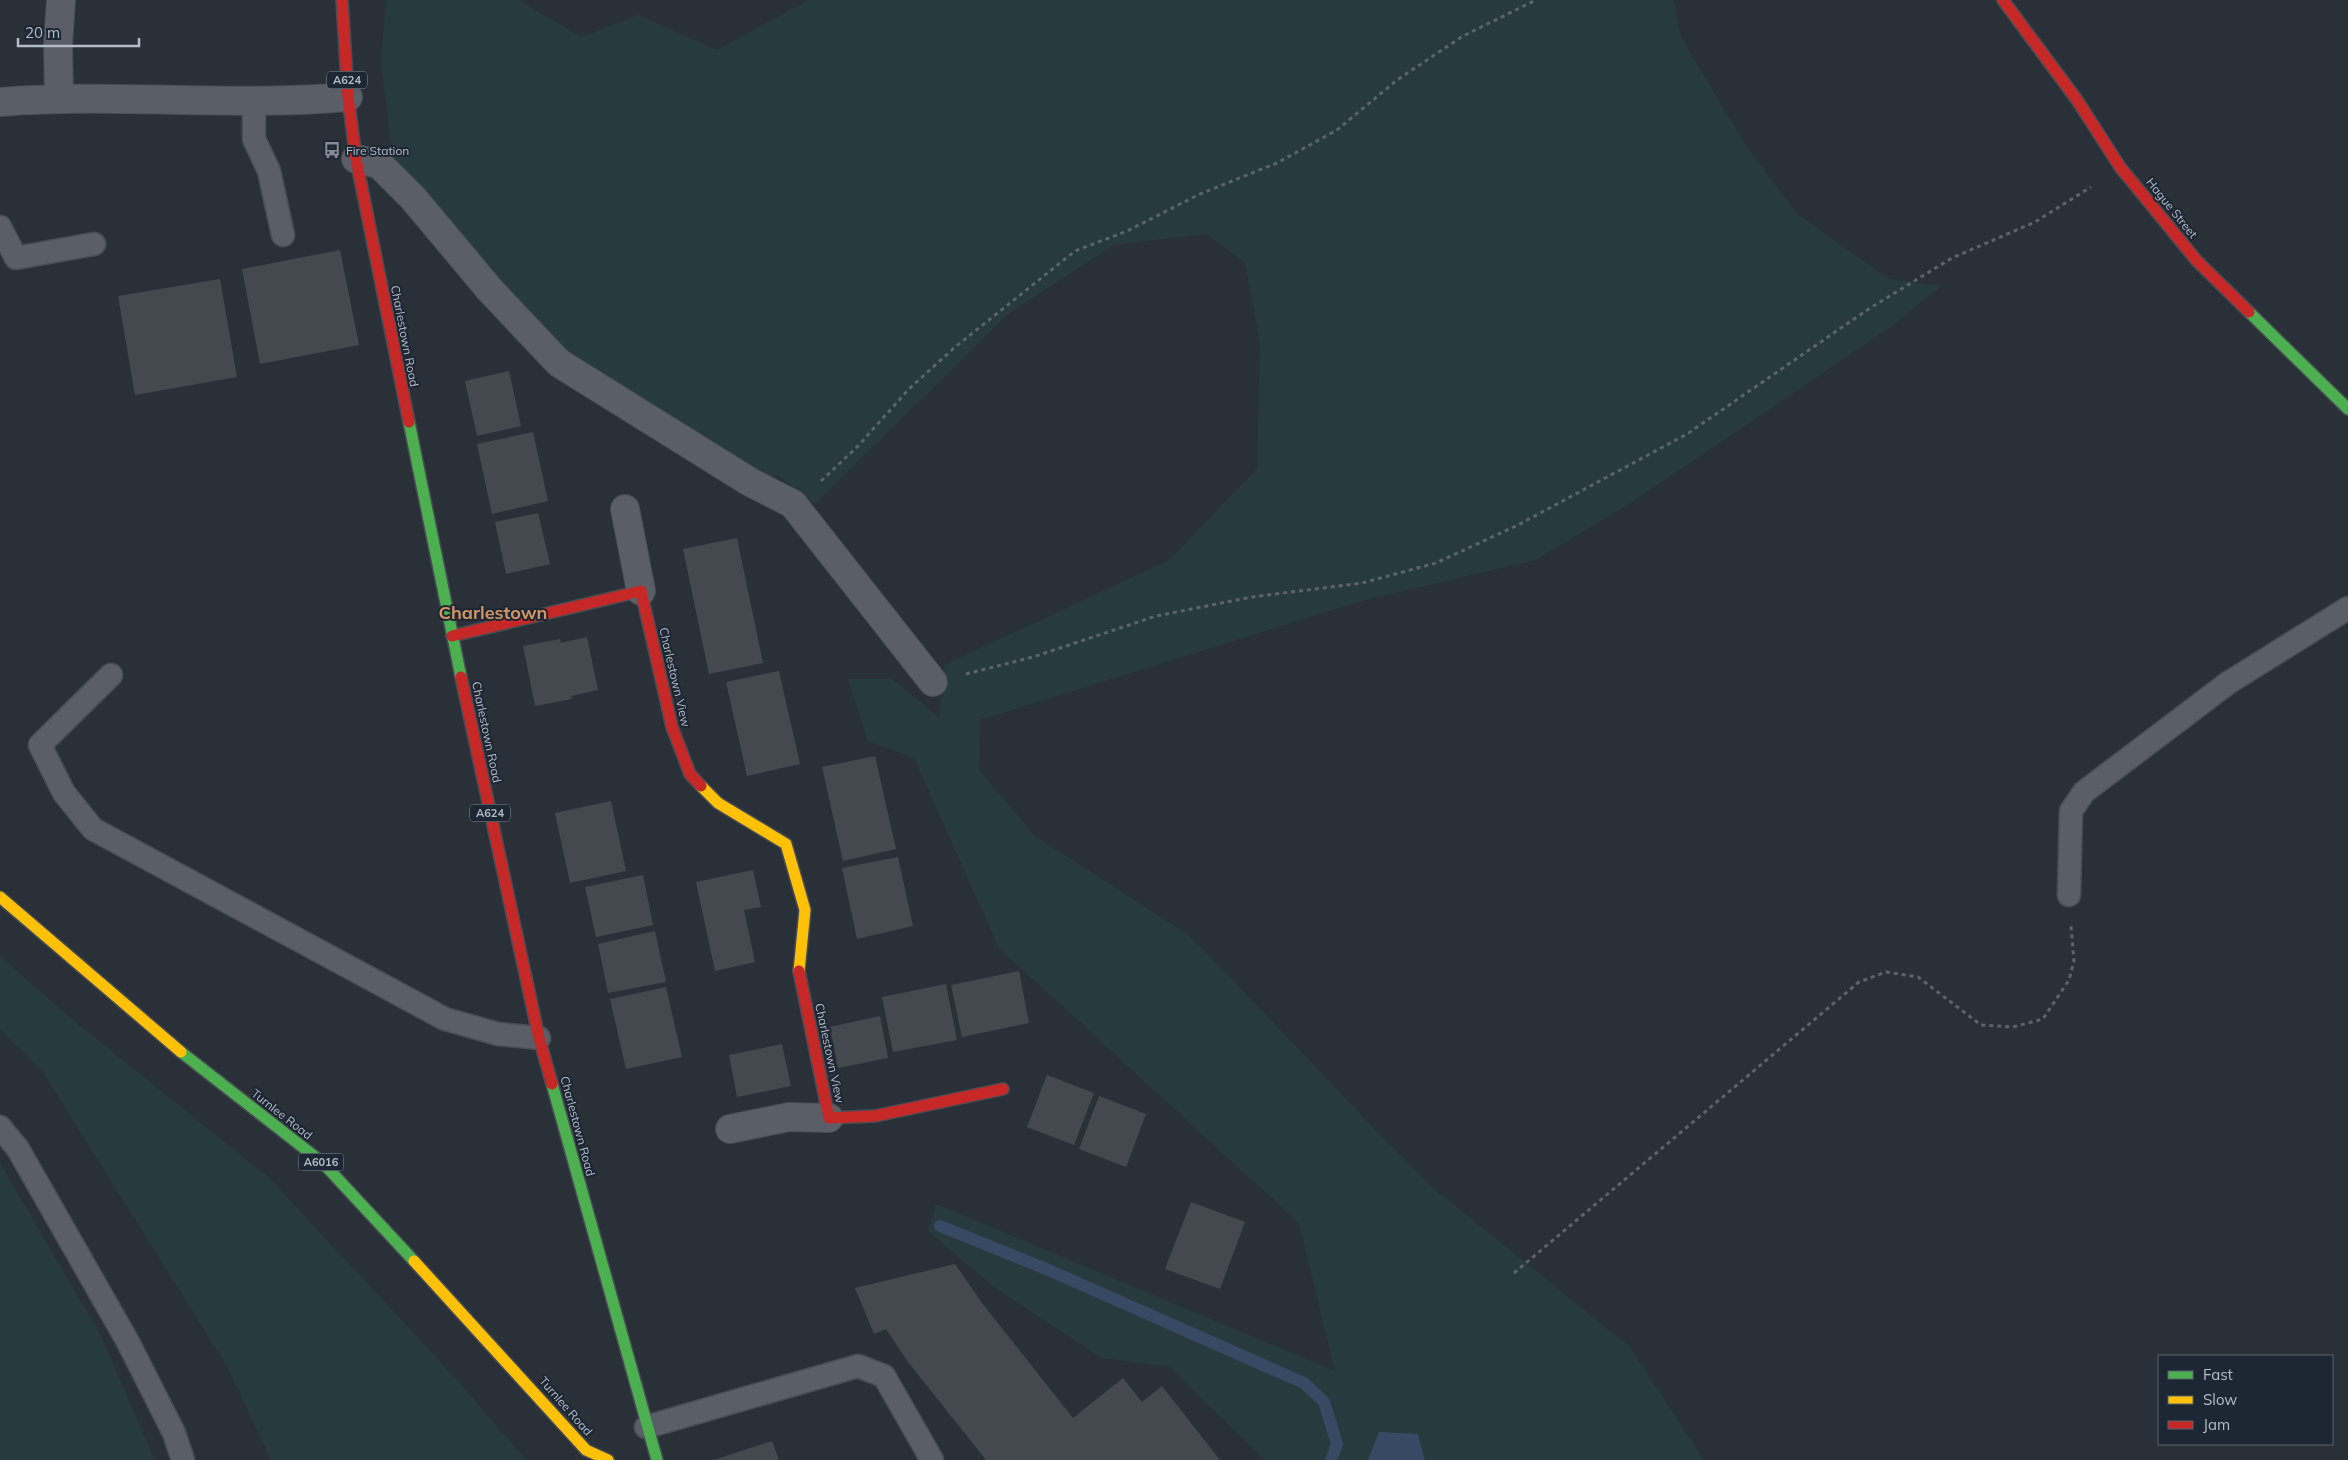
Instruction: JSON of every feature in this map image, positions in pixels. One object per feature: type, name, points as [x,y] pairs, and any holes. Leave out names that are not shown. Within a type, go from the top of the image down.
[{"type":"main road","name":"Charlestown Road","points":[[342,0],[348,97],[356,159],[452,636],[539,1038],[656,1460]]},
{"type":"main road","name":"Hague Street","points":[[2003,0],[2077,100],[2120,167],[2197,261],[2348,410]]},
{"type":"main road","points":[[452,636],[641,591]]},
{"type":"main road","name":"Charlestown View","points":[[641,591],[672,727],[690,774],[718,803],[786,844],[805,910],[799,971],[829,1118],[875,1116],[1003,1089]]},
{"type":"main road","name":"Turnlee Road","points":[[0,897],[56,943],[177,1049],[323,1163],[538,1395],[586,1450],[608,1460]]},
{"type":"street","points":[[59,98],[58,45],[61,0]]},
{"type":"street","points":[[0,102],[59,98],[302,101],[348,97]]},
{"type":"street","points":[[356,159],[379,164],[413,198],[490,290],[559,362],[750,482],[793,504],[933,682]]},
{"type":"street","points":[[625,509],[641,591]]},
{"type":"street","points":[[730,1129],[789,1117],[829,1118]]},
{"type":"lane","points":[[254,100],[254,139],[269,171],[283,235]]},
{"type":"lane","points":[[0,227],[16,258],[94,244]]},
{"type":"lane","points":[[2069,895],[2071,811],[2084,792],[2228,683],[2348,608]]},
{"type":"lane","points":[[111,676],[40,745],[64,793],[93,829],[445,1019],[498,1034],[539,1038]]},
{"type":"lane","points":[[0,1127],[18,1149],[128,1342],[174,1433],[183,1460]]},
{"type":"lane","points":[[646,1427],[858,1366],[884,1376],[932,1460]]},
{"type":"path","points":[[793,504],[857,447],[916,383],[962,342],[1075,251],[1127,231],[1200,194],[1277,163],[1337,130],[1397,80],[1463,36],[1536,0]]},
{"type":"path","points":[[933,682],[1033,657],[1156,616],[1252,597],[1362,583],[1436,563],[1518,525],[1687,434],[1870,308],[1952,258],[2035,222],[2120,167]]},
{"type":"path","points":[[1514,1273],[1859,982],[1886,972],[1918,977],[1981,1025],[2013,1027],[2043,1019],[2069,980],[2074,961],[2069,895]]},
{"type":"green space","points":[[386,0],[521,0],[523,3],[582,37],[638,15],[717,50],[808,0],[1674,0],[1680,35],[1741,138],[1796,213],[1889,279],[1941,286],[1888,329],[1632,502],[1536,560],[1365,600],[980,720],[979,770],[1035,836],[1190,936],[1427,1183],[1630,1347],[1704,1460],[1265,1460],[1170,1367],[1102,1358],[995,1288],[928,1231],[936,1204],[1335,1371],[1299,1223],[999,948],[914,758],[868,741],[848,679],[893,679],[939,718],[944,665],[1169,560],[1257,469],[1260,342],[1245,263],[1206,234],[1114,245],[1009,313],[815,504],[780,477],[745,472],[552,340],[394,165],[381,62]]},
{"type":"green space","points":[[0,956],[68,1016],[269,1178],[449,1371],[526,1460],[271,1460],[227,1366],[41,1069],[0,1030]]},
{"type":"green space","points":[[0,1163],[100,1334],[155,1460],[0,1460]]},
{"type":"water","points":[[1379,1432],[1418,1434],[1425,1460],[1368,1460]]},
{"type":"building","points":[[340,250],[359,345],[260,364],[242,269]]},
{"type":"building","points":[[220,279],[237,377],[135,395],[118,296]]},
{"type":"building","points":[[509,371],[521,426],[477,436],[465,381]]},
{"type":"building","points":[[533,432],[548,501],[492,514],[477,444]]},
{"type":"building","points":[[538,513],[550,564],[506,574],[495,522]]},
{"type":"building","points":[[737,538],[763,663],[709,674],[683,549]]},
{"type":"building","points":[[587,637],[598,690],[571,696],[572,699],[535,706],[523,646],[560,639],[561,643]]},
{"type":"building","points":[[779,671],[800,764],[747,776],[726,682]]},
{"type":"building","points":[[875,756],[896,849],[843,861],[822,767]]},
{"type":"building","points":[[611,801],[626,871],[570,883],[555,813]]},
{"type":"building","points":[[898,857],[913,926],[857,939],[842,868]]},
{"type":"building","points":[[753,870],[761,907],[744,910],[755,962],[715,971],[696,882]]},
{"type":"building","points":[[643,875],[653,925],[596,937],[585,887]]},
{"type":"building","points":[[655,931],[666,982],[608,993],[598,944]]},
{"type":"building","points":[[1019,971],[1029,1023],[962,1037],[951,985]]},
{"type":"building","points":[[946,984],[957,1040],[893,1052],[882,997]]},
{"type":"building","points":[[666,987],[682,1057],[626,1069],[610,999]]},
{"type":"building","points":[[880,1016],[888,1058],[838,1068],[830,1027]]},
{"type":"building","points":[[782,1044],[791,1086],[737,1097],[729,1055]]},
{"type":"building","points":[[1047,1075],[1094,1093],[1074,1145],[1027,1127]]},
{"type":"building","points":[[1099,1096],[1146,1114],[1126,1167],[1079,1149]]},
{"type":"building","points":[[1191,1202],[1245,1222],[1220,1289],[1165,1269]]},
{"type":"building","points":[[955,1264],[982,1303],[1073,1418],[1123,1378],[1142,1402],[1162,1386],[1220,1460],[986,1460],[908,1362],[886,1329],[874,1334],[855,1288]]},
{"type":"building","points":[[772,1441],[779,1460],[714,1460]]},
{"type":"waterway","points":[[940,1226],[1044,1268],[1304,1383],[1324,1402],[1337,1444],[1331,1460]]},
{"type":"traffic: fast","points":[[2249,312],[2348,409]]},
{"type":"traffic: fast","points":[[409,422],[461,677]]},
{"type":"traffic: fast","points":[[181,1052],[323,1163],[414,1261]]},
{"type":"traffic: fast","points":[[552,1084],[657,1460]]},
{"type":"traffic: slow","points":[[701,786],[718,803],[786,844],[805,910],[799,971]]},
{"type":"traffic: slow","points":[[0,897],[181,1052]]},
{"type":"traffic: slow","points":[[414,1261],[586,1450],[608,1460]]},
{"type":"traffic: jam","points":[[342,0],[348,97],[356,159],[409,422]]},
{"type":"traffic: jam","points":[[2003,0],[2077,100],[2120,167],[2197,261],[2249,312]]},
{"type":"traffic: jam","points":[[452,636],[641,591],[672,727],[690,774],[701,786]]},
{"type":"traffic: jam","points":[[461,677],[539,1038],[552,1084]]},
{"type":"traffic: jam","points":[[799,971],[829,1118],[875,1116],[1003,1089]]},
{"type":"place","name":"Fire Station","points":[[332,150]]},
{"type":"district","name":"Charlestown","points":[[493,612]]}]
